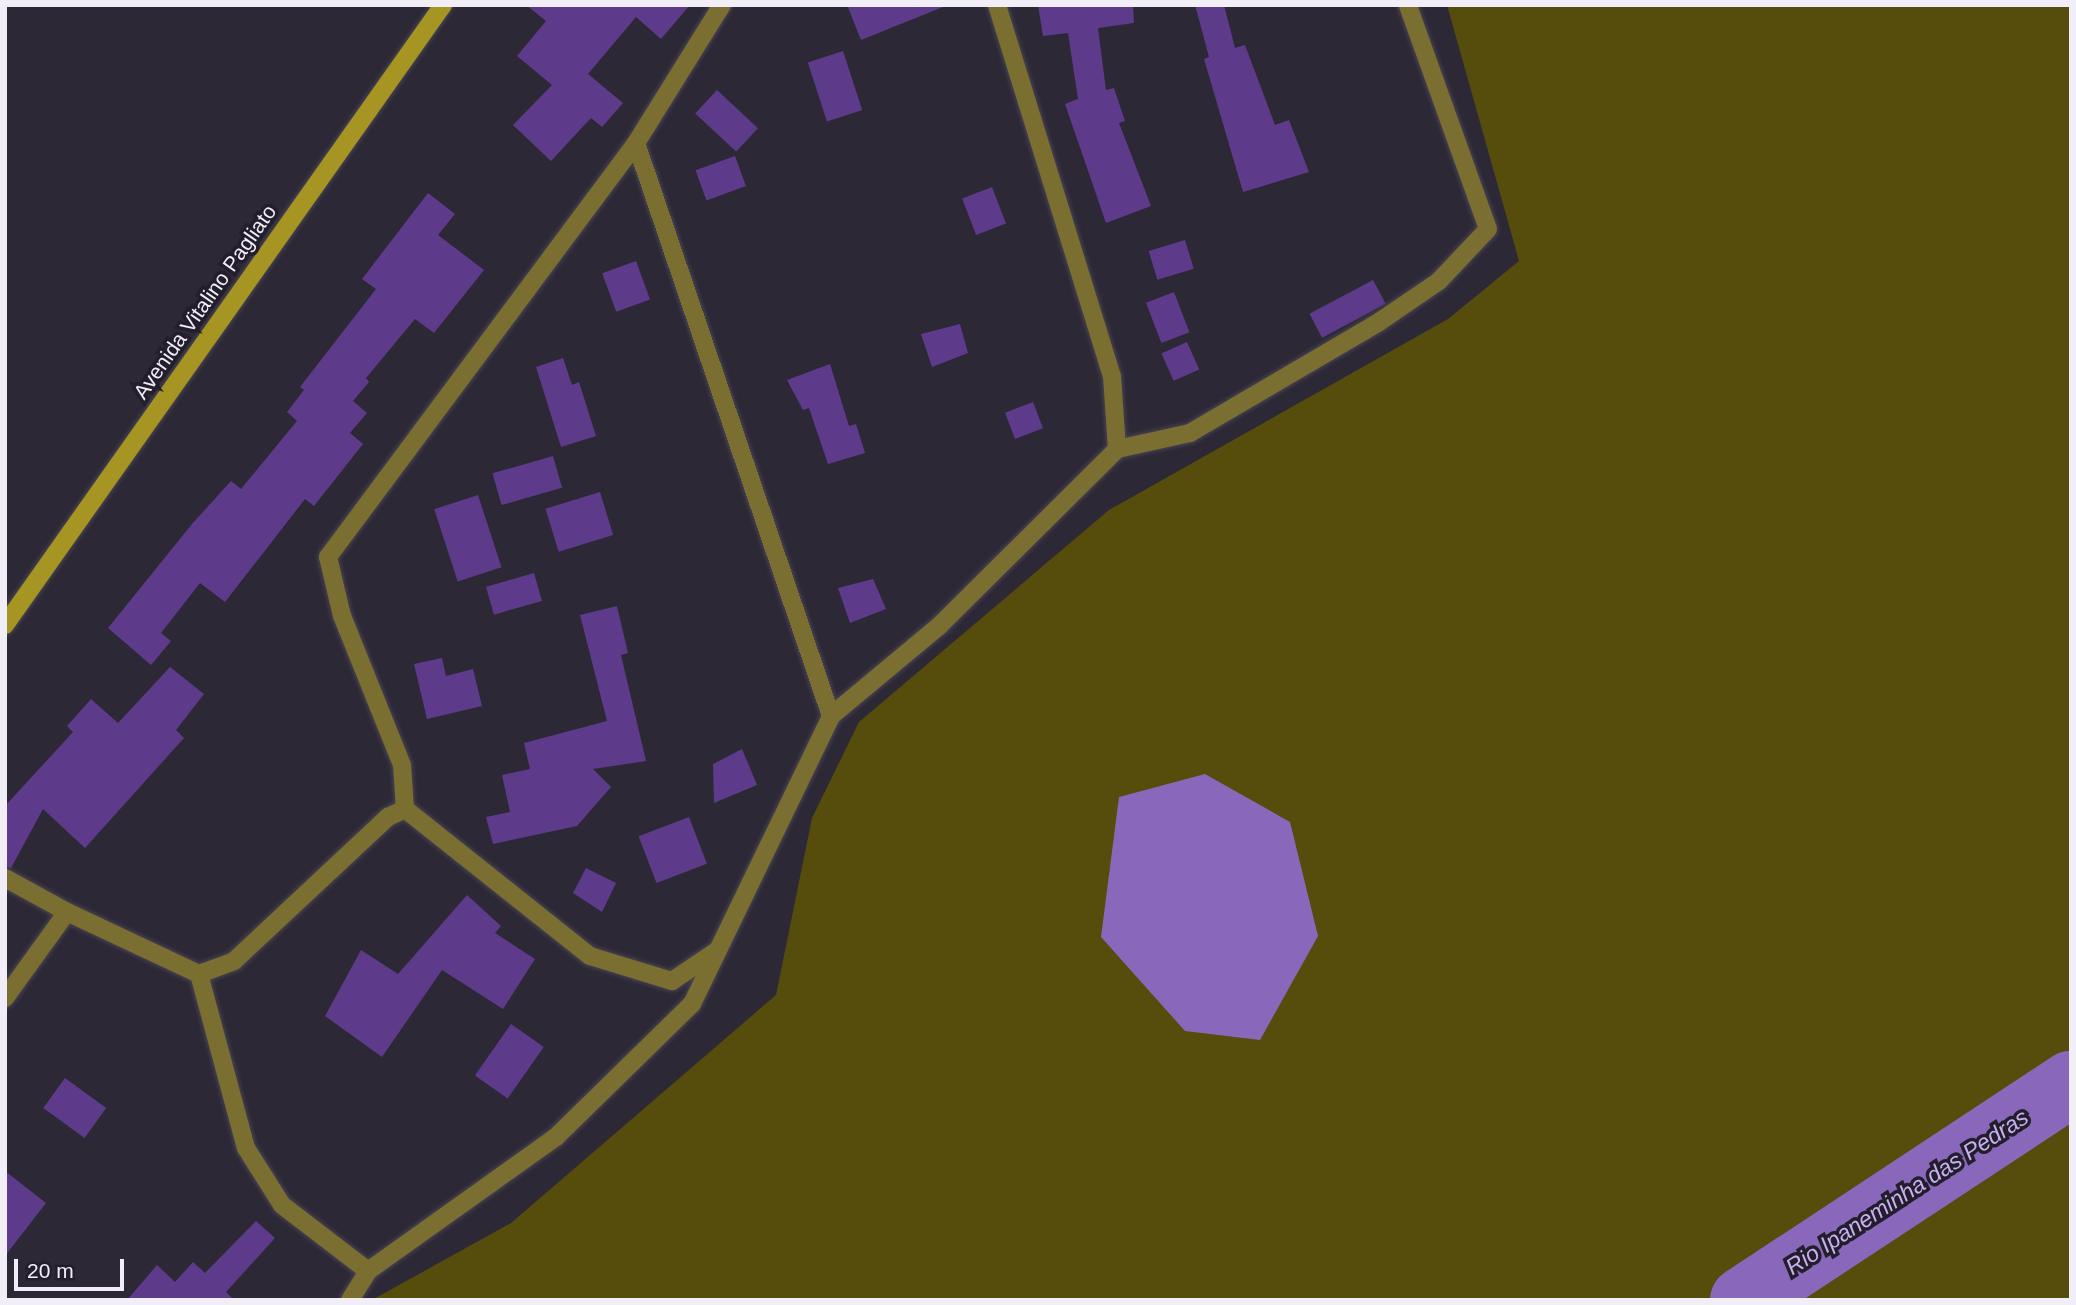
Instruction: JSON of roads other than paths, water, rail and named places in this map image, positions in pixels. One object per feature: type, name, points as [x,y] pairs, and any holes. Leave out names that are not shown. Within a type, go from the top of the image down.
[{"type":"street","name":"Avenida Vitalino Pagliato","points":[[5,625],[443,5]]},
{"type":"street","points":[[718,950],[672,981],[590,956],[405,808],[402,765],[342,617],[328,557],[636,144],[722,5]]},
{"type":"street","points":[[998,5],[1112,376],[1117,449]]},
{"type":"street","points":[[350,1300],[368,1271],[556,1137],[692,1004],[831,716],[939,626],[1117,449],[1190,433],[1379,322],[1439,281],[1488,229],[1408,5]]},
{"type":"street","points":[[636,144],[831,716]]},
{"type":"street","points":[[5,878],[67,912],[199,974],[234,961],[388,817],[405,808]]},
{"type":"street","points":[[5,998],[67,912]]},
{"type":"street","points":[[199,974],[246,1148],[282,1205],[368,1271]]},
{"type":"waterway","name":"Rio Ipaneminha das Pedras","points":[[1743,1300],[2071,1084]]}]
